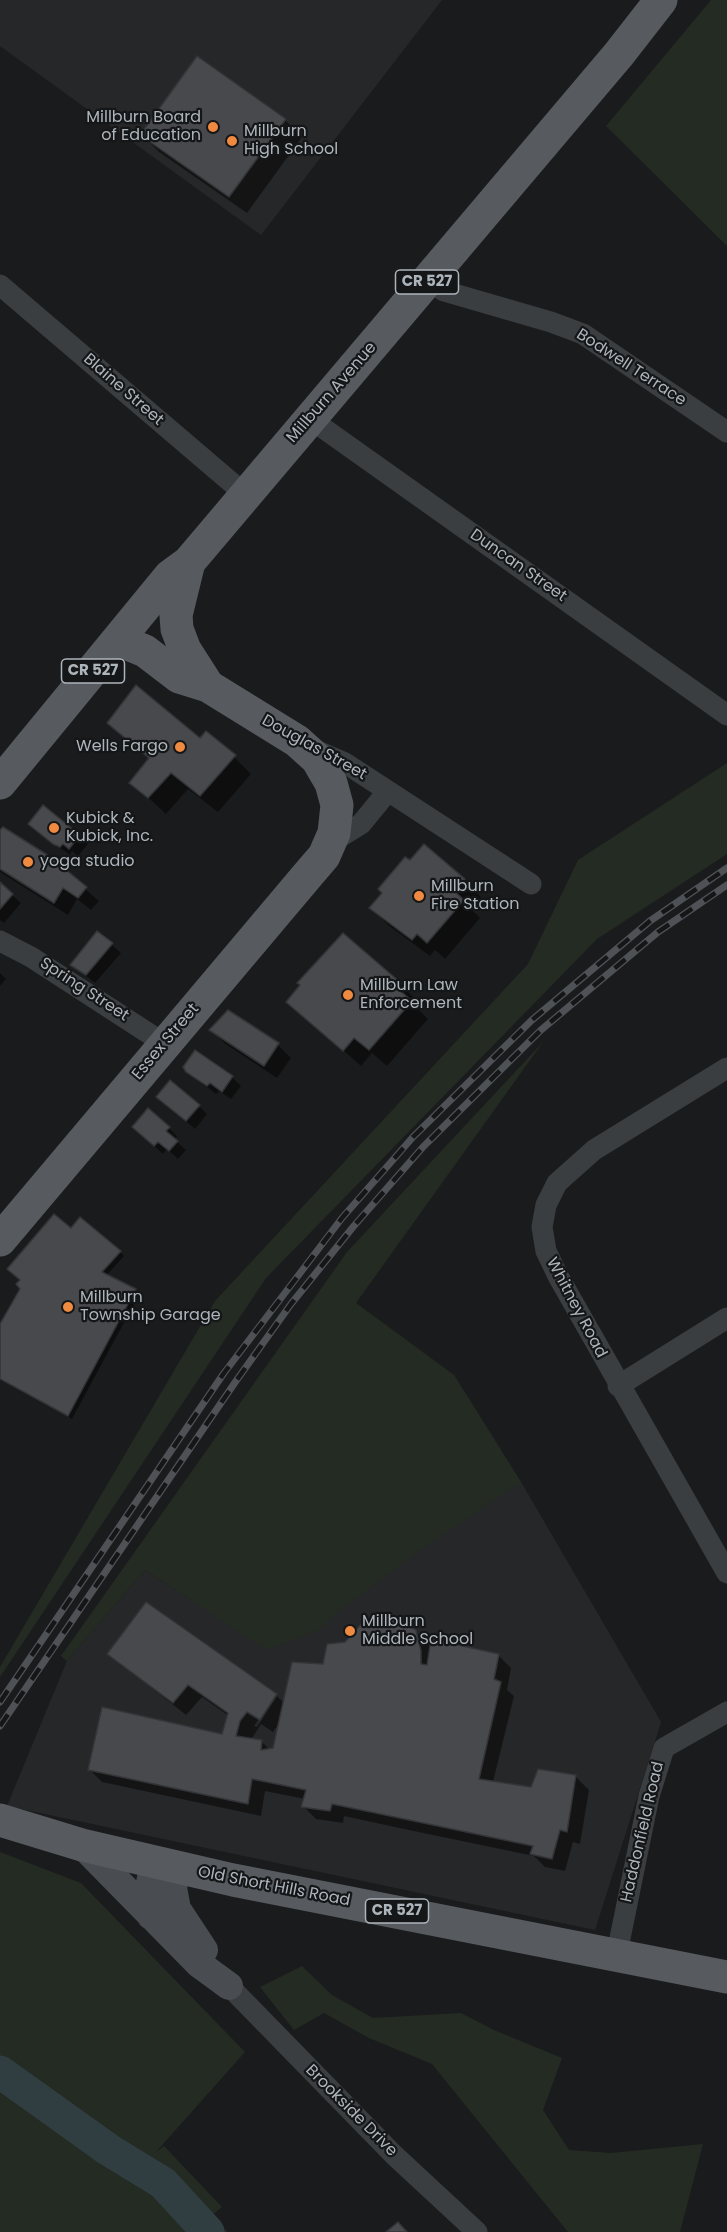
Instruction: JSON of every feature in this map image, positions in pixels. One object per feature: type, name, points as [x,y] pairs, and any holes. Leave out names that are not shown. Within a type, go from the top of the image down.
[{"type":"main road","name":"Millburn Avenue","points":[[0,783],[170,576],[189,562],[309,418],[429,280],[662,0]]},
{"type":"main road","name":"Douglas Street","points":[[189,562],[178,601],[177,629],[185,650],[208,686],[297,741]]},
{"type":"main road","points":[[118,640],[145,651],[179,677],[208,686]]},
{"type":"main road","name":"Essex Street","points":[[0,1240],[306,878],[330,843],[336,824],[337,805],[331,783],[317,759],[297,741]]},
{"type":"main road","name":"Old Short Hills Road","points":[[0,1820],[82,1845],[165,1864],[617,1953],[727,1977]]},
{"type":"main road","name":"Brookside Drive","points":[[82,1845],[199,1964],[229,1986]]},
{"type":"main road","points":[[151,1916],[149,1889],[165,1864]]},
{"type":"main road","name":"Brookside Drive","points":[[165,1864],[177,1909],[229,1986]]},
{"type":"street","name":"Bodwell Terrace","points":[[429,280],[444,291],[584,334],[727,432]]},
{"type":"street","name":"Blaine Street","points":[[0,285],[246,495]]},
{"type":"street","name":"Duncan Street","points":[[309,418],[727,714]]},
{"type":"street","name":"Douglas Street","points":[[297,741],[345,763],[531,884]]},
{"type":"street","name":"Essex Street","points":[[330,843],[361,824],[388,790]]},
{"type":"street","name":"Spring Street","points":[[0,941],[31,957],[165,1044]]},
{"type":"street","name":"Whitney Road","points":[[726,1571],[618,1386],[546,1251],[542,1227],[546,1205],[557,1183],[594,1150],[727,1068]]},
{"type":"street","points":[[618,1386],[727,1318]]},
{"type":"street","name":"Haddonfield Road","points":[[617,1953],[649,1796],[663,1748],[727,1712]]},
{"type":"street","name":"Brookside Drive","points":[[229,1986],[394,2155],[477,2232]]},
{"type":"shaded area","name":"Millburn High School","points":[[0,0],[442,0],[261,235],[0,46]]},
{"type":"shaded area","points":[[711,0],[727,0],[727,246],[606,126]]},
{"type":"shaded area","points":[[727,763],[727,854],[597,939],[266,1278],[0,1677],[0,1667],[215,1301],[528,964],[578,860]]},
{"type":"shaded area","points":[[543,1042],[356,1303],[454,1375],[521,1482],[426,1546],[339,1611],[319,1630],[267,1650],[145,1570],[67,1661],[61,1656],[347,1252]]},
{"type":"shaded area","name":"Millburn Middle School","points":[[454,1375],[521,1482],[661,1722],[595,1930],[7,1806],[67,1661],[145,1570],[191,1600]]},
{"type":"shaded area","points":[[0,1852],[81,1883],[245,2052],[156,2152],[164,2146],[222,2207],[211,2216],[228,2232],[0,2232]]},
{"type":"shaded area","points":[[302,1966],[332,1995],[373,2018],[461,2013],[494,2030],[562,2058],[543,2110],[569,2150],[611,2153],[703,2144],[680,2232],[568,2232],[432,2064],[369,2038],[324,2013],[294,2030],[260,1987]]},
{"type":"building","name":"Millburn Board of Education","points":[[197,56],[286,119],[229,197],[140,135]]},
{"type":"building","name":"Wells Fargo","points":[[136,685],[200,738],[206,731],[236,755],[200,796],[171,773],[148,798],[129,783],[149,758],[107,723]]},
{"type":"building","name":"Kubick & Kubick, Inc.","points":[[43,805],[80,835],[69,849],[63,844],[60,847],[53,844],[28,824]]},
{"type":"building","name":"yoga studio","points":[[3,827],[49,856],[87,887],[78,898],[63,888],[54,903],[0,869],[0,830]]},
{"type":"building","name":"Millburn Fire Station","points":[[424,844],[465,879],[454,891],[464,900],[427,943],[417,934],[412,940],[369,908],[382,893],[378,889],[405,857],[410,860]]},
{"type":"building","points":[[0,882],[13,894],[0,909]]},
{"type":"building","points":[[97,931],[113,943],[86,975],[70,965]]},
{"type":"building","name":"Millburn Law Enforcement","points":[[343,933],[401,983],[397,988],[412,1001],[369,1050],[354,1038],[343,1051],[286,1002],[300,985],[297,983]]},
{"type":"building","points":[[228,1010],[279,1043],[264,1066],[209,1030]]},
{"type":"building","points":[[195,1050],[233,1076],[222,1092],[210,1083],[207,1086],[186,1072],[183,1067]]},
{"type":"building","points":[[170,1080],[200,1105],[186,1121],[156,1097]]},
{"type":"building","points":[[148,1108],[170,1127],[166,1131],[178,1141],[169,1151],[158,1142],[154,1146],[132,1127]]},
{"type":"building","name":"Millburn Township Garage","points":[[54,1214],[71,1228],[80,1217],[121,1251],[102,1272],[136,1289],[68,1416],[0,1379],[0,1324],[20,1289],[16,1284],[20,1280],[7,1269]]},
{"type":"building","name":"Millburn Middle School","points":[[146,1602],[277,1694],[260,1720],[247,1712],[240,1721],[236,1736],[262,1740],[261,1750],[273,1748],[292,1662],[323,1664],[327,1644],[345,1642],[364,1621],[393,1619],[416,1630],[421,1651],[421,1664],[427,1665],[431,1639],[499,1654],[494,1679],[501,1682],[479,1779],[531,1787],[538,1769],[576,1775],[567,1832],[560,1830],[552,1859],[530,1854],[533,1846],[390,1816],[332,1804],[330,1811],[301,1807],[306,1790],[252,1779],[248,1804],[88,1770],[102,1707],[222,1734],[228,1713],[188,1685],[173,1703],[107,1654]]},
{"type":"building","points":[[398,2222],[407,2232],[386,2232]]},
{"type":"waterway","points":[[0,2072],[109,2150],[163,2183],[208,2232]]},
{"type":"railway","points":[[0,1702],[224,1373],[342,1218],[413,1137],[532,1020],[650,921],[727,868]]},
{"type":"railway","points":[[0,1726],[236,1381],[291,1304],[353,1227],[423,1147],[541,1030],[658,932],[727,885]]},
{"type":"place","name":"Millburn Board of Education","points":[[213,127]]},
{"type":"place","name":"Millburn High School","points":[[232,141]]},
{"type":"place","name":"Wells Fargo","points":[[180,747]]},
{"type":"place","name":"Kubick & Kubick, Inc.","points":[[54,828]]},
{"type":"place","name":"yoga studio","points":[[28,862]]},
{"type":"place","name":"Millburn Fire Station","points":[[419,896]]},
{"type":"place","name":"Millburn Law Enforcement","points":[[348,995]]},
{"type":"place","name":"Millburn Township Garage","points":[[68,1307]]},
{"type":"place","name":"Millburn Middle School","points":[[350,1631]]}]
